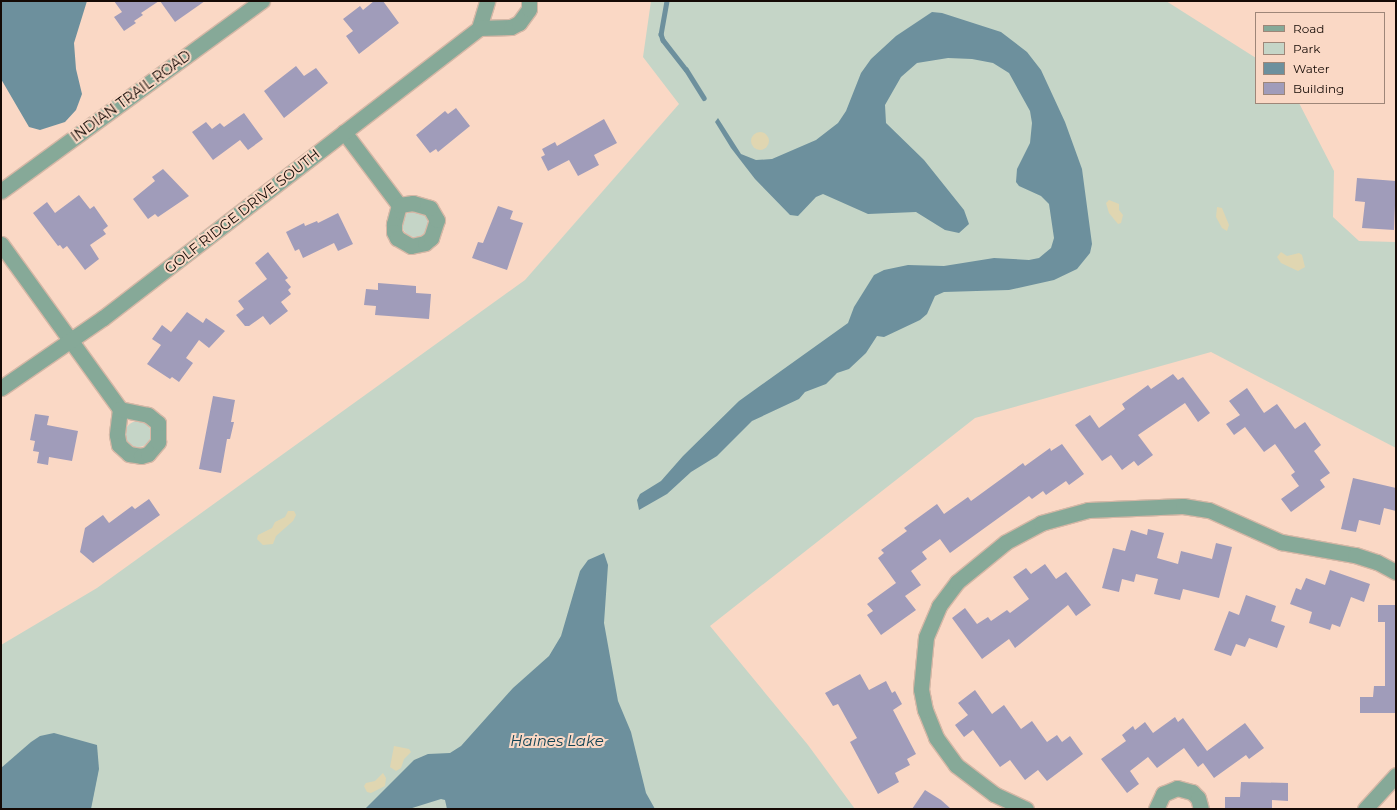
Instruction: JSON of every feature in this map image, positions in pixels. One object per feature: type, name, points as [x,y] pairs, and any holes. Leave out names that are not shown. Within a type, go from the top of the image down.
[{"type":"street","name":"INDIAN TRAIL ROAD","points":[[1,190],[262,1]]},
{"type":"street","points":[[487,1],[479,28],[511,27],[519,24],[529,9],[529,1]]},
{"type":"street","name":"GOLF RIDGE DRIVE SOUTH","points":[[1,388],[70,342],[479,28]]},
{"type":"street","points":[[344,132],[399,204]]},
{"type":"street","points":[[1,244],[70,342],[120,409]]},
{"type":"street","points":[[1026,809],[994,794],[956,765],[936,737],[925,710],[921,689],[926,637],[939,606],[961,577],[1006,542],[1041,524],[1088,510],[1183,506],[1209,510],[1281,542],[1355,555],[1377,562],[1396,572]]},
{"type":"street","points":[[1365,809],[1396,775]]},
{"type":"street","points":[[1156,809],[1163,794],[1177,788],[1192,792],[1198,798],[1202,809]]},
{"type":"green space","points":[[651,1],[1166,1],[1255,57],[1255,104],[1300,104],[1334,171],[1333,217],[1359,241],[1396,242],[1396,448],[1211,352],[975,418],[710,626],[808,745],[855,809],[1,809],[1,645],[97,588],[525,280],[679,104],[643,57]]},
{"type":"green space","points":[[415,211],[424,215],[428,224],[424,233],[415,237],[406,233],[402,224],[406,215]]},
{"type":"green space","points":[[138,421],[147,425],[151,434],[147,443],[138,447],[129,443],[125,434],[129,425]]},
{"type":"sand","points":[[756,132],[764,132],[769,137],[767,148],[764,150],[756,150],[751,145],[751,137]]},
{"type":"sand","points":[[1109,200],[1119,204],[1119,210],[1123,215],[1121,223],[1118,224],[1109,213],[1106,203]]},
{"type":"sand","points":[[1217,207],[1222,208],[1229,225],[1227,231],[1222,228],[1216,217]]},
{"type":"sand","points":[[1281,252],[1287,256],[1299,253],[1302,255],[1305,267],[1298,271],[1281,263],[1277,257]]},
{"type":"sand","points":[[288,511],[294,511],[296,515],[293,521],[276,536],[273,544],[263,545],[257,539],[258,535],[272,528],[275,522],[285,517]]},
{"type":"sand","points":[[394,746],[409,749],[411,752],[404,759],[401,768],[396,771],[390,767]]},
{"type":"sand","points":[[383,773],[386,778],[385,786],[371,793],[367,792],[364,786],[366,783],[375,781]]},
{"type":"water","points":[[1,1],[87,1],[74,43],[76,69],[82,94],[76,110],[65,122],[40,130],[29,127],[1,79]]},
{"type":"water","points":[[932,12],[942,13],[1001,32],[1027,52],[1041,70],[1065,122],[1082,169],[1092,244],[1090,253],[1077,269],[1054,280],[1009,290],[944,292],[935,296],[927,314],[920,320],[884,337],[877,336],[866,353],[849,369],[837,373],[826,384],[805,392],[799,399],[752,421],[717,456],[691,472],[667,494],[639,510],[637,500],[640,494],[661,481],[683,456],[739,401],[848,323],[854,307],[874,275],[884,270],[908,265],[944,266],[994,258],[1029,260],[1039,258],[1051,248],[1054,238],[1049,204],[1041,196],[1019,186],[1016,182],[1017,169],[1030,143],[1032,123],[1030,111],[1009,73],[993,63],[972,59],[948,58],[917,63],[901,77],[885,105],[886,123],[924,160],[964,210],[969,224],[959,233],[945,230],[916,212],[868,214],[823,194],[816,197],[798,216],[790,215],[755,179],[731,148],[715,122],[718,118],[741,154],[756,160],[772,159],[816,140],[838,123],[846,111],[861,73],[871,59],[896,36]]},
{"type":"water","name":"Haines Lake","points":[[604,553],[608,565],[604,623],[618,701],[631,732],[646,793],[655,809],[447,809],[445,800],[441,799],[409,809],[365,809],[414,760],[428,754],[450,753],[461,746],[513,688],[549,656],[561,636],[580,571],[588,560]]},
{"type":"water","points":[[54,733],[97,745],[99,769],[91,809],[1,809],[1,768],[40,736]]},
{"type":"building","points":[[114,1],[159,1],[141,13],[143,15],[134,21],[136,23],[124,31],[114,17],[122,12]]},
{"type":"building","points":[[160,1],[205,1],[175,22]]},
{"type":"building","points":[[374,1],[383,1],[399,23],[359,54],[346,36],[353,31],[343,19],[360,6],[363,10]]},
{"type":"building","points":[[296,66],[304,76],[316,68],[328,83],[284,118],[264,91]]},
{"type":"building","points":[[456,108],[470,126],[438,152],[436,149],[430,153],[416,135],[445,111],[448,114]]},
{"type":"building","points":[[244,113],[263,139],[248,150],[240,140],[213,160],[192,132],[206,122],[212,129],[220,123],[224,127]]},
{"type":"building","points":[[604,119],[617,143],[594,155],[599,165],[578,176],[569,160],[548,171],[541,157],[545,155],[542,149],[555,142],[557,146]]},
{"type":"building","points":[[163,169],[189,196],[158,217],[155,214],[148,219],[133,199],[155,181],[152,177]]},
{"type":"building","points":[[1357,178],[1396,181],[1394,230],[1362,228],[1365,202],[1355,201]]},
{"type":"building","points":[[79,195],[90,209],[94,206],[108,226],[103,230],[106,234],[90,245],[99,259],[85,270],[67,246],[63,249],[60,245],[58,246],[33,213],[47,202],[55,213]]},
{"type":"building","points":[[498,206],[513,211],[510,219],[523,223],[507,270],[472,258],[478,242],[483,243]]},
{"type":"building","points":[[338,213],[353,244],[338,251],[334,243],[303,258],[299,249],[295,251],[286,232],[304,223],[305,226],[317,221],[318,223]]},
{"type":"building","points":[[268,252],[288,278],[285,280],[291,287],[288,290],[291,294],[281,302],[288,311],[270,325],[263,316],[249,326],[245,326],[236,315],[244,309],[238,301],[267,279],[255,263]]},
{"type":"building","points":[[378,283],[416,286],[416,293],[431,294],[429,319],[375,315],[376,306],[364,305],[366,289],[378,290]]},
{"type":"building","points":[[187,312],[203,323],[206,318],[225,331],[209,348],[199,340],[186,358],[193,363],[179,382],[172,377],[170,379],[147,364],[161,345],[152,339],[162,325],[171,332]]},
{"type":"building","points":[[1173,374],[1178,380],[1183,377],[1210,413],[1198,422],[1185,403],[1138,435],[1153,455],[1138,466],[1134,461],[1122,470],[1111,455],[1102,461],[1075,425],[1090,415],[1099,428],[1125,409],[1122,404],[1148,385],[1151,389]]},
{"type":"building","points":[[1247,388],[1264,413],[1277,404],[1295,429],[1305,422],[1321,445],[1314,451],[1330,473],[1320,480],[1325,487],[1291,512],[1281,499],[1299,486],[1291,475],[1295,472],[1275,444],[1264,452],[1245,427],[1234,435],[1226,424],[1240,415],[1229,401]]},
{"type":"building","points":[[213,396],[235,400],[231,422],[234,422],[230,439],[227,439],[221,473],[199,469]]},
{"type":"building","points":[[35,414],[49,416],[47,425],[78,431],[72,461],[49,457],[48,465],[37,463],[39,452],[33,451],[35,441],[30,440]]},
{"type":"building","points":[[1062,444],[1084,474],[1069,485],[1066,481],[1046,495],[1043,491],[1032,499],[1029,496],[950,553],[940,539],[922,552],[927,559],[911,571],[921,585],[905,596],[916,610],[881,635],[867,615],[873,611],[867,604],[896,583],[878,558],[884,553],[881,550],[907,531],[904,528],[937,504],[944,514],[968,497],[971,501],[1023,463],[1025,466],[1050,448],[1051,451]]},
{"type":"building","points":[[1353,478],[1396,488],[1396,511],[1384,508],[1380,525],[1359,520],[1356,532],[1341,529]]},
{"type":"building","points":[[149,499],[160,515],[93,563],[80,552],[85,528],[103,515],[109,523],[132,506],[135,509]]},
{"type":"building","points":[[1148,529],[1164,533],[1157,558],[1178,564],[1181,551],[1212,559],[1216,543],[1232,547],[1219,598],[1183,589],[1180,600],[1154,594],[1158,579],[1136,574],[1134,582],[1122,579],[1119,592],[1102,588],[1113,548],[1125,551],[1131,530],[1147,535]]},
{"type":"building","points":[[1045,564],[1056,579],[1066,572],[1091,605],[1076,616],[1068,605],[1015,648],[1009,639],[982,659],[952,618],[965,608],[977,624],[988,617],[991,621],[1007,610],[1010,613],[1029,599],[1013,577],[1026,568],[1031,574]]},
{"type":"building","points":[[1330,570],[1370,584],[1364,602],[1351,597],[1340,627],[1332,624],[1330,630],[1309,623],[1312,612],[1290,604],[1296,588],[1301,590],[1306,578],[1325,585]]},
{"type":"building","points":[[1246,595],[1276,606],[1271,621],[1285,626],[1277,648],[1249,638],[1245,647],[1236,644],[1231,656],[1214,650],[1229,611],[1239,615]]},
{"type":"building","points":[[1378,605],[1396,605],[1396,713],[1360,713],[1360,697],[1373,697],[1374,686],[1385,686],[1385,622],[1378,622]]},
{"type":"building","points":[[860,674],[869,690],[886,681],[892,693],[895,691],[902,704],[893,710],[916,754],[907,759],[910,765],[895,773],[899,782],[878,794],[850,742],[857,738],[838,704],[833,706],[825,693]]},
{"type":"building","points":[[975,690],[992,714],[1004,705],[1021,729],[1032,721],[1047,742],[1057,735],[1062,742],[1070,736],[1083,754],[1047,781],[1038,770],[1025,780],[1010,760],[1000,767],[973,730],[964,737],[955,725],[968,715],[958,703]]},
{"type":"building","points":[[1175,717],[1178,722],[1183,718],[1207,751],[1245,723],[1264,748],[1249,759],[1246,755],[1214,778],[1203,763],[1198,767],[1184,748],[1157,768],[1148,757],[1130,771],[1139,784],[1127,793],[1101,759],[1126,741],[1122,735],[1133,726],[1135,730],[1145,722],[1153,733]]},
{"type":"building","points":[[1241,782],[1288,783],[1288,801],[1272,800],[1272,809],[1225,809],[1225,797],[1240,797]]},
{"type":"building","points":[[925,790],[941,800],[951,809],[912,809]]},
{"type":"waterway","points":[[667,1],[661,34],[663,40],[686,69],[704,98]]}]
